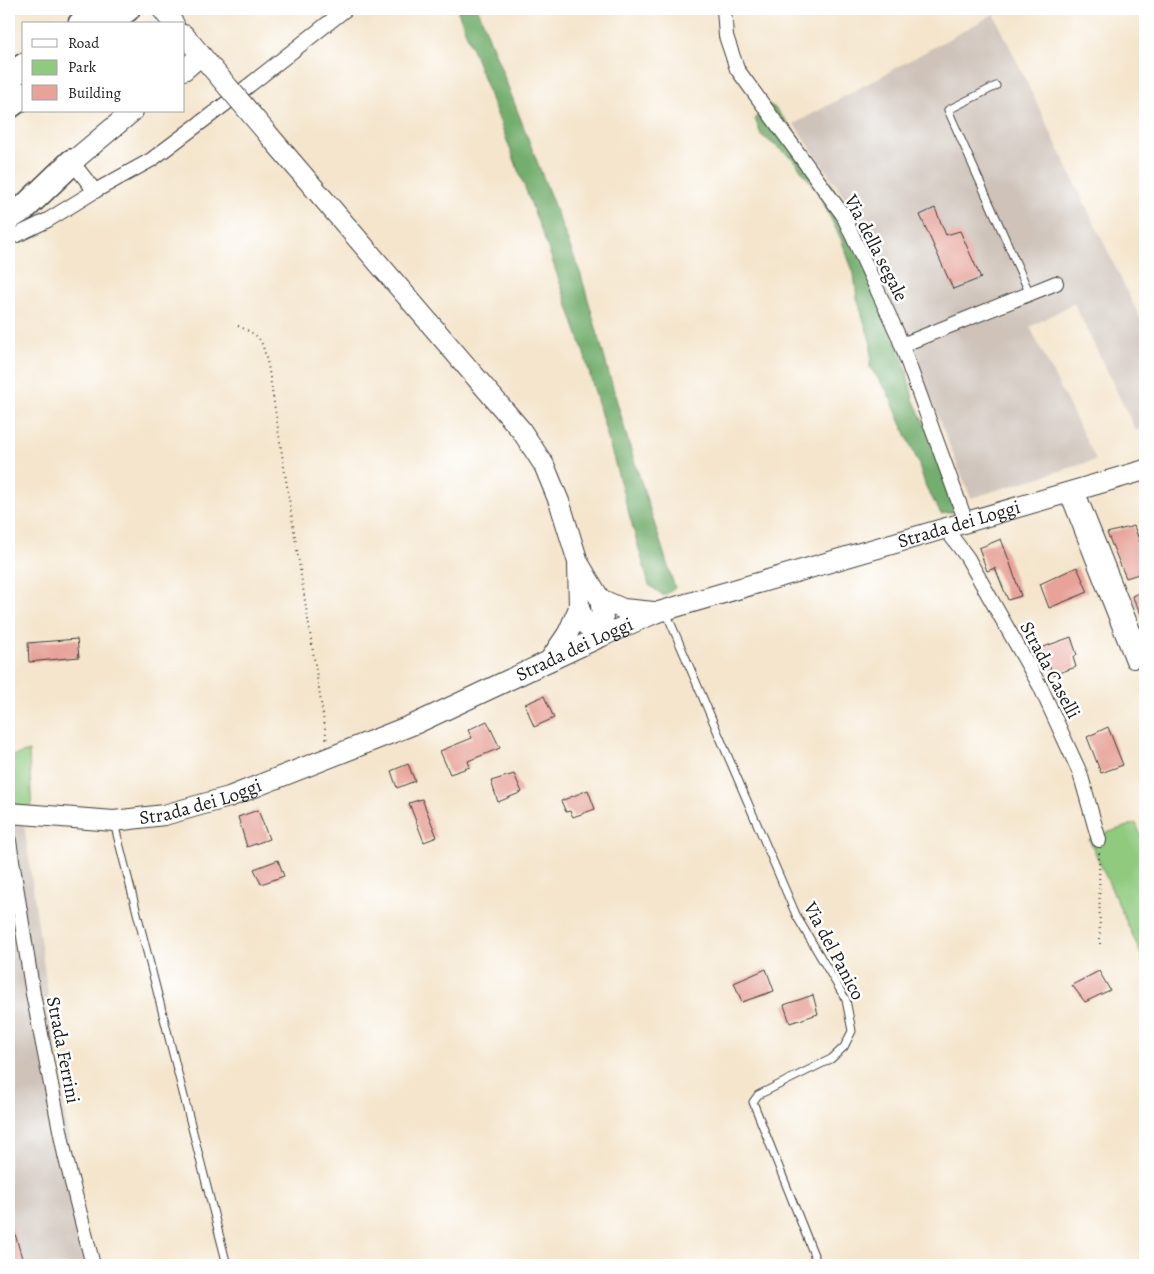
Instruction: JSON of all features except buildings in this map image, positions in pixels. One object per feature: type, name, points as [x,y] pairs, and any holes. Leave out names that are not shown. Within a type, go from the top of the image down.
[{"type":"highway","points":[[90,22],[111,17]]},
{"type":"highway","points":[[9,77],[22,67]]},
{"type":"highway","points":[[9,95],[22,85]]},
{"type":"highway","points":[[9,106],[22,96]]},
{"type":"highway","points":[[9,217],[24,208],[72,162]]},
{"type":"street","points":[[9,237],[48,220],[151,160],[346,9]]},
{"type":"street","name":"Via della segale","points":[[724,9],[726,36],[737,70],[843,215],[902,345],[966,522]]},
{"type":"street","points":[[185,37],[520,430],[544,465],[560,504],[578,562],[600,599],[603,619],[600,637]]},
{"type":"street","points":[[185,69],[201,56]]},
{"type":"street","points":[[95,191],[72,162],[133,112]]},
{"type":"street","points":[[902,345],[1056,283]]},
{"type":"street","name":"Strada dei Loggi","points":[[9,813],[114,820],[164,815],[229,797],[417,723],[549,660],[660,611],[1145,470]]},
{"type":"street","points":[[1072,491],[1139,661]]},
{"type":"street","name":"Strada Caselli","points":[[944,528],[967,557],[1040,686],[1080,773],[1099,840]]},
{"type":"street","points":[[578,562],[579,608],[586,625],[600,637]]},
{"type":"street","points":[[600,599],[623,609],[660,611]]},
{"type":"street","points":[[549,660],[568,633],[579,608]]},
{"type":"street","name":"Strada Ferrini","points":[[9,840],[32,994],[65,1155],[91,1265]]},
{"type":"lane","points":[[996,86],[948,110],[1030,294]]},
{"type":"lane","name":"Via del Panico","points":[[660,611],[796,917],[846,1000],[852,1031],[844,1047],[831,1060],[758,1094],[753,1102],[818,1265]]},
{"type":"lane","points":[[114,820],[227,1265]]},
{"type":"path","points":[[238,326],[254,333],[262,340],[268,365],[327,741],[334,756]]},
{"type":"path","points":[[1099,840],[1100,946]]},
{"type":"shaded area","points":[[994,14],[1145,329],[1145,426],[1136,431],[1074,303],[1030,327],[1096,460],[971,498],[855,213],[794,124]]},
{"type":"shaded area","points":[[9,823],[24,825],[86,1265],[9,1265]]},
{"type":"green space","points":[[457,9],[478,9],[581,275],[629,444],[675,588],[664,596],[649,585],[583,350],[549,251]]},
{"type":"green space","points":[[767,103],[775,108],[791,127],[810,157],[831,184],[853,221],[906,368],[913,399],[945,469],[957,511],[941,514],[926,487],[918,462],[887,391],[870,368],[871,344],[857,298],[854,274],[841,239],[817,191],[792,158],[761,135],[755,119]]},
{"type":"green space","points":[[29,751],[32,812],[9,809],[9,757]]},
{"type":"green space","points":[[1136,823],[1145,846],[1145,963],[1089,839]]}]
